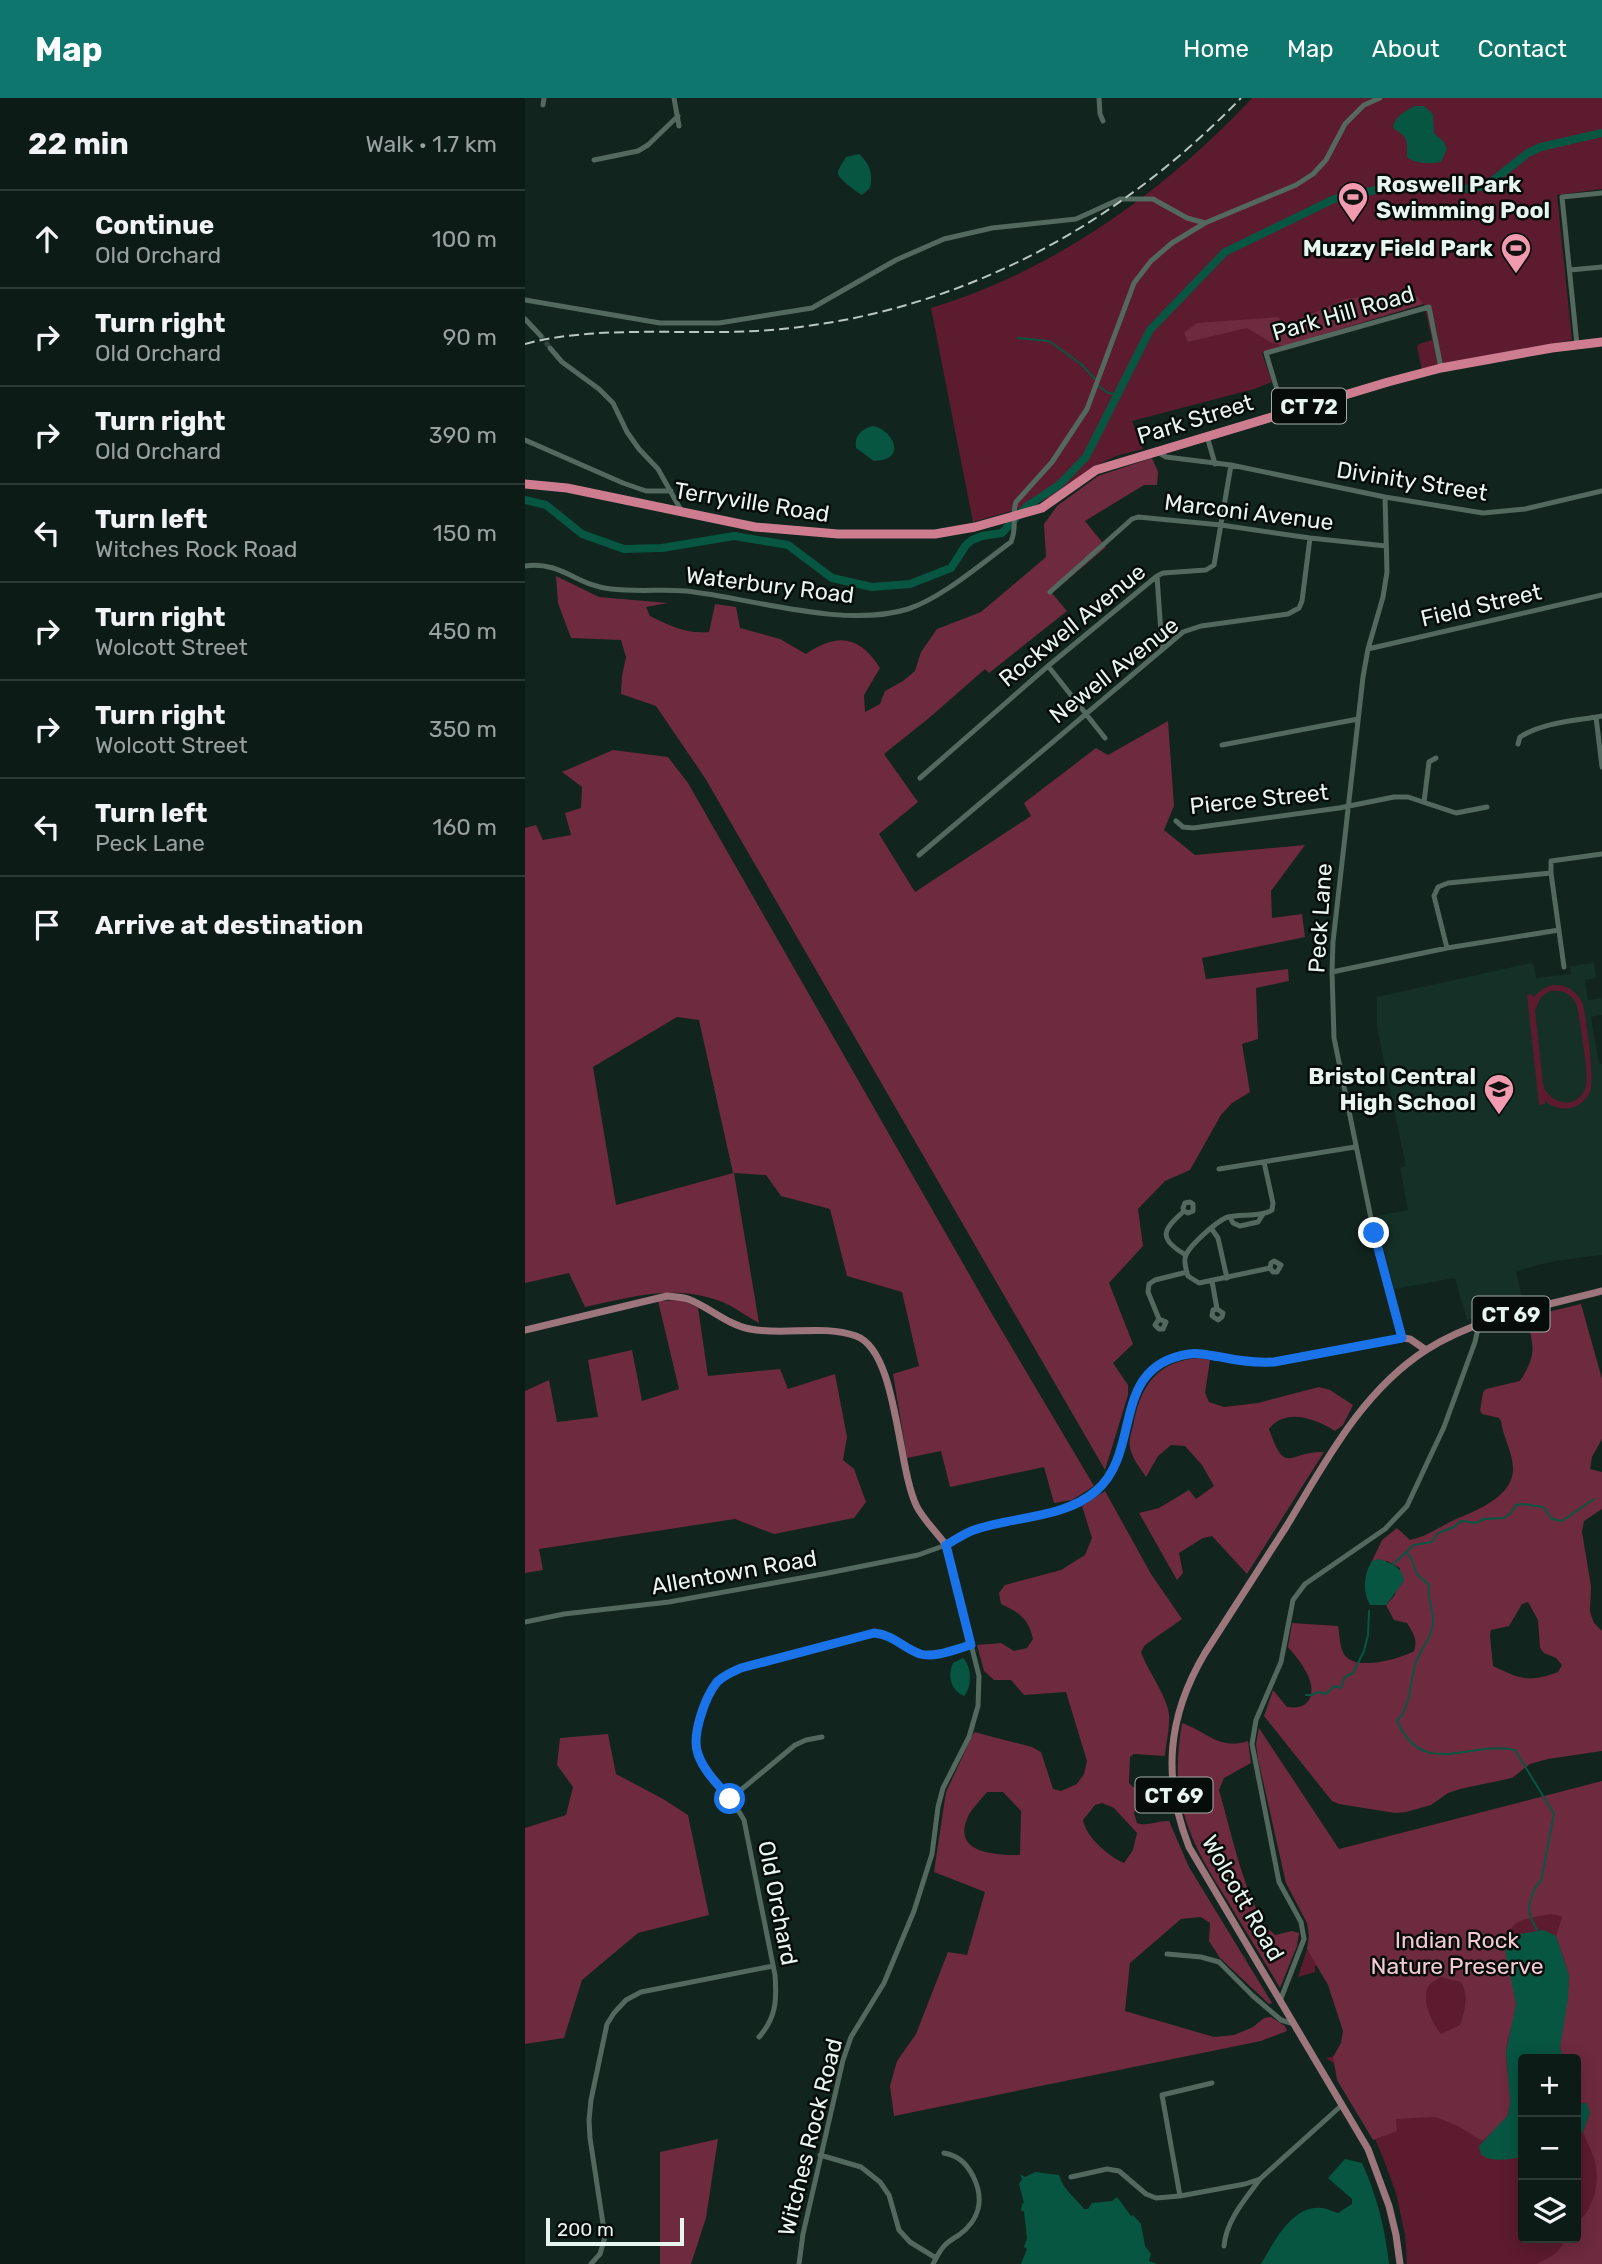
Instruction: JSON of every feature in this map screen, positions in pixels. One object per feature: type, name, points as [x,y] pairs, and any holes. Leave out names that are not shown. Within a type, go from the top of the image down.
[{"type":"highway","name":"Park Street","points":[[1013,516],[1042,508],[1096,470],[1284,413],[1441,368],[1602,342]]},
{"type":"highway","name":"Terryville Road","points":[[525,484],[567,488],[755,527],[838,534],[935,534],[975,527],[1013,516]]},
{"type":"main road","name":"CT 69","points":[[1426,1350],[1479,1324],[1602,1291]]},
{"type":"main road","points":[[525,1330],[667,1296],[686,1298],[746,1328],[764,1332],[836,1330],[860,1337],[875,1352],[886,1375],[907,1477],[917,1507],[946,1545],[972,1531],[1075,1506],[1096,1491],[1117,1464],[1132,1401],[1139,1386],[1150,1373],[1175,1358],[1202,1353],[1257,1363],[1274,1362],[1402,1338],[1410,1339],[1426,1350]]},
{"type":"main road","name":"Wolcott Road","points":[[1400,2264],[1384,2189],[1368,2149],[1189,1847],[1176,1809],[1172,1781],[1174,1729],[1185,1689],[1194,1671],[1347,1427],[1385,1383],[1426,1350]]},
{"type":"street","points":[[674,98],[680,126]]},
{"type":"street","points":[[1099,98],[1103,121]]},
{"type":"street","points":[[1013,516],[1016,502],[1052,462],[1087,409],[1135,283],[1151,261],[1172,243],[1205,223],[1296,185],[1313,174],[1326,160],[1345,124],[1364,105],[1380,98]]},
{"type":"street","points":[[594,160],[638,151],[678,116]]},
{"type":"street","points":[[1577,345],[1562,197],[1602,193]]},
{"type":"street","points":[[525,300],[660,323],[719,323],[812,308],[896,260],[935,243],[986,229],[1076,219],[1120,199],[1153,199],[1182,216],[1205,223]]},
{"type":"street","points":[[1570,270],[1602,267]]},
{"type":"street","name":"Park Hill Road","points":[[1284,413],[1266,353],[1429,307],[1441,368]]},
{"type":"street","points":[[525,319],[541,336]]},
{"type":"street","points":[[550,348],[559,359],[599,388],[613,403],[627,432],[658,470],[682,512]]},
{"type":"street","points":[[1207,436],[1215,464]]},
{"type":"street","points":[[525,440],[623,483],[646,491],[671,491]]},
{"type":"street","name":"Divinity Street","points":[[1156,451],[1166,457],[1231,465],[1385,497],[1483,513],[1525,509],[1602,491]]},
{"type":"street","name":"Rockwell Avenue","points":[[920,778],[1048,666],[1157,576],[1163,573],[1206,570],[1214,565],[1231,465]]},
{"type":"street","name":"Peck Lane","points":[[1385,497],[1387,572],[1383,597],[1368,649],[1358,719],[1332,972],[1334,1038],[1374,1233],[1402,1338]]},
{"type":"street","name":"Waterbury Road","points":[[525,566],[551,566],[590,586],[609,589],[686,591],[798,610],[869,614],[901,611],[924,603],[1011,542],[1016,527],[1013,516]]},
{"type":"street","name":"Marconi Avenue","points":[[1050,592],[1132,519],[1144,517],[1386,546]]},
{"type":"street","name":"Newell Avenue","points":[[919,855],[1183,632],[1201,626],[1288,614],[1299,608],[1310,538]]},
{"type":"street","points":[[1157,576],[1162,648]]},
{"type":"street","name":"Field Street","points":[[1368,649],[1602,595]]},
{"type":"street","points":[[1048,666],[1105,738]]},
{"type":"street","points":[[1518,744],[1520,737],[1532,730],[1599,716],[1602,767]]},
{"type":"street","points":[[1222,745],[1358,719]]},
{"type":"street","points":[[1424,802],[1429,762],[1436,758]]},
{"type":"street","name":"Pierce Street","points":[[1175,821],[1183,827],[1193,828],[1394,797],[1408,797],[1440,810],[1456,813],[1487,807]]},
{"type":"street","points":[[1564,967],[1551,861],[1602,853]]},
{"type":"street","points":[[1447,948],[1434,896],[1439,887],[1448,883],[1551,873]]},
{"type":"street","points":[[1332,972],[1447,948],[1559,930]]},
{"type":"street","points":[[1219,1169],[1355,1147]]},
{"type":"street","points":[[1264,1162],[1273,1205],[1271,1212],[1224,1219],[1211,1228],[1186,1255],[1184,1261],[1190,1278],[1197,1283],[1270,1268]]},
{"type":"street","points":[[1184,1211],[1168,1226],[1165,1233],[1173,1245],[1186,1255]]},
{"type":"street","points":[[1230,1217],[1233,1223],[1240,1226],[1257,1222],[1263,1214]]},
{"type":"street","points":[[1211,1228],[1218,1238],[1227,1278]]},
{"type":"street","points":[[1159,1318],[1148,1292],[1150,1284],[1157,1279],[1187,1272]]},
{"type":"street","points":[[1212,1281],[1217,1309]]},
{"type":"street","points":[[1280,2001],[1304,1939],[1301,1922],[1279,1882],[1252,1744],[1256,1720],[1281,1662],[1293,1600],[1305,1584],[1385,1529],[1407,1506],[1444,1427],[1479,1324]]},
{"type":"street","name":"Allentown Road","points":[[525,1622],[564,1614],[647,1605],[823,1574],[918,1555],[946,1545]]},
{"type":"street","name":"Witches Rock Road","points":[[799,2264],[820,2155],[843,2060],[851,2037],[884,1983],[913,1916],[932,1854],[943,1788],[968,1737],[978,1706],[979,1676],[946,1545]]},
{"type":"street","name":"Old Orchard","points":[[759,2037],[768,2027],[775,2011],[777,1996],[773,1966],[744,1820],[703,1766],[695,1741],[709,1694],[725,1675],[774,1658],[874,1633],[892,1637],[918,1653],[928,1655],[971,1645]]},
{"type":"street","points":[[730,1799],[795,1745],[822,1737]]},
{"type":"street","points":[[1167,1954],[1202,1957],[1219,1962],[1262,2004],[1282,2020],[1294,2024]]},
{"type":"street","points":[[591,2264],[600,2254],[605,2237],[589,2120],[607,2024],[626,2000],[641,1993],[773,1966]]},
{"type":"street","points":[[1179,2196],[1162,2095],[1212,2083]]},
{"type":"street","points":[[1224,2246],[1225,2233],[1260,2179],[1342,2105]]},
{"type":"street","points":[[820,2155],[861,2167],[880,2182],[889,2195],[899,2230],[935,2261],[944,2245],[972,2222],[979,2210],[980,2195],[971,2172],[957,2155],[944,2153]]},
{"type":"street","points":[[1071,2176],[1119,2171],[1146,2194],[1156,2198],[1245,2184],[1260,2179]]},
{"type":"shaded area","points":[[1415,106],[1424,106],[1433,114],[1434,133],[1447,149],[1441,162],[1423,163],[1407,157],[1406,140],[1393,128],[1404,112]]},
{"type":"shaded area","points":[[859,154],[868,165],[871,178],[870,188],[862,195],[845,183],[838,174],[846,157]]},
{"type":"shaded area","points":[[873,426],[886,433],[894,444],[891,456],[885,459],[874,461],[856,448],[859,434]]},
{"type":"shaded area","name":"Bristol Central High School","points":[[1531,963],[1534,965],[1536,978],[1571,974],[1570,966],[1594,963],[1596,978],[1585,980],[1588,1000],[1602,998],[1602,1015],[1591,1017],[1599,1064],[1602,1064],[1602,1255],[1555,1261],[1516,1271],[1523,1301],[1467,1320],[1455,1278],[1394,1289],[1376,1216],[1408,1210],[1400,1168],[1406,1166],[1377,1028],[1377,997]]},
{"type":"shaded area","points":[[1379,1559],[1399,1569],[1404,1581],[1386,1605],[1370,1605],[1365,1588],[1367,1571],[1372,1561]]},
{"type":"shaded area","points":[[963,1658],[970,1677],[964,1696],[956,1690],[950,1678],[953,1663]]},
{"type":"shaded area","points":[[1544,1930],[1556,1936],[1569,1975],[1568,1999],[1560,2047],[1562,2054],[1518,2054],[1518,2158],[1502,2160],[1481,2155],[1479,2146],[1508,2115],[1510,2101],[1506,2052],[1516,2004],[1505,1951],[1507,1941],[1514,1935]]},
{"type":"shaded area","points":[[1587,2103],[1590,2113],[1581,2133],[1581,2117],[1581,2104]]},
{"type":"shaded area","points":[[1345,2159],[1362,2163],[1380,2212],[1389,2264],[1261,2264],[1284,2228],[1301,2213],[1321,2208],[1338,2213],[1352,2204],[1352,2199],[1328,2178]]},
{"type":"shaded area","points":[[1035,2172],[1059,2175],[1084,2209],[1088,2209],[1092,2203],[1112,2201],[1117,2197],[1131,2216],[1141,2224],[1145,2246],[1151,2254],[1149,2261],[1157,2264],[1021,2264],[1027,2249],[1024,2247],[1027,2238],[1024,2211],[1021,2211],[1024,2203],[1019,2184],[1022,2179],[1020,2174],[1025,2177]]},
{"type":"green space","points":[[1252,98],[1602,98],[1602,189],[1557,195],[1572,340],[1422,370],[1417,347],[1432,340],[1424,304],[1262,353],[1272,382],[1132,421],[1143,449],[1116,456],[1091,468],[1051,497],[1035,504],[973,522],[931,308],[1021,273],[1105,224],[1145,196],[1182,165]]},
{"type":"green space","points":[[1401,294],[1417,296],[1423,304],[1284,346],[1270,342],[1247,328],[1188,342],[1184,333],[1197,323],[1278,317],[1285,325],[1346,299],[1369,296],[1400,297]]},
{"type":"green space","points":[[1152,458],[1158,472],[1157,485],[1144,485],[1085,521],[1106,547],[1052,593],[1067,611],[989,673],[985,669],[884,754],[918,802],[879,834],[915,892],[1031,816],[1024,803],[1096,748],[1108,755],[1168,721],[1174,806],[1164,830],[1195,855],[1305,845],[1271,891],[1272,918],[1302,914],[1305,937],[1202,958],[1206,979],[1288,969],[1289,981],[1256,988],[1258,1039],[1242,1044],[1250,1092],[1232,1103],[1221,1115],[1190,1170],[1165,1181],[1138,1209],[1143,1246],[1109,1283],[1133,1344],[1113,1363],[1128,1385],[1128,1395],[1105,1470],[705,778],[656,706],[621,694],[626,657],[621,640],[571,638],[558,603],[556,576],[599,597],[668,603],[646,607],[650,616],[685,630],[709,632],[715,604],[736,607],[740,628],[780,639],[806,654],[837,640],[856,644],[872,657],[880,668],[864,695],[865,712],[880,704],[885,691],[915,671],[921,652],[937,629],[981,612],[1046,557],[1044,524],[1057,506],[1098,476]]},
{"type":"green space","points":[[613,750],[668,757],[688,783],[992,1314],[1094,1486],[1072,1500],[1054,1503],[1044,1467],[950,1487],[941,1451],[907,1458],[893,1374],[919,1366],[902,1292],[847,1276],[830,1209],[781,1196],[766,1175],[734,1173],[759,1323],[720,1301],[686,1293],[653,1294],[585,1307],[569,1273],[525,1283],[525,828],[536,825],[543,840],[571,835],[565,813],[581,808],[582,787],[562,772]],"holes":[[[677,1017],[699,1020],[733,1173],[616,1205],[593,1067]]]},
{"type":"green space","points":[[1553,985],[1567,987],[1578,995],[1583,1004],[1591,1084],[1585,1099],[1571,1108],[1557,1108],[1545,1101],[1545,1104],[1539,1105],[1527,995],[1532,994],[1533,997]],"holes":[[[1550,991],[1569,994],[1578,1010],[1586,1086],[1582,1094],[1571,1102],[1551,1097],[1543,1084],[1535,1010],[1541,997]]]},
{"type":"green space","points":[[683,1300],[698,1308],[708,1376],[780,1369],[788,1389],[835,1374],[847,1437],[843,1460],[854,1469],[866,1502],[854,1518],[774,1534],[735,1519],[539,1549],[543,1570],[525,1573],[525,1391],[549,1380],[557,1422],[598,1417],[588,1360],[632,1350],[642,1401],[679,1389],[658,1301]]},
{"type":"green space","points":[[1581,1304],[1602,1379],[1602,1439],[1592,1457],[1590,1469],[1602,1472],[1602,1509],[1584,1521],[1582,1532],[1591,1586],[1590,1612],[1594,1623],[1602,1631],[1602,1751],[1530,1764],[1512,1778],[1460,1789],[1448,1793],[1431,1805],[1406,1812],[1395,1813],[1339,1804],[1332,1801],[1264,1716],[1273,1690],[1287,1707],[1302,1706],[1310,1697],[1309,1677],[1288,1647],[1292,1623],[1338,1626],[1344,1654],[1357,1662],[1388,1660],[1414,1651],[1415,1640],[1407,1623],[1394,1620],[1386,1605],[1395,1595],[1400,1568],[1387,1561],[1372,1561],[1382,1540],[1397,1528],[1410,1540],[1421,1537],[1479,1509],[1506,1489],[1511,1479],[1513,1463],[1501,1421],[1480,1411],[1483,1392],[1486,1389],[1520,1381],[1530,1363],[1533,1350],[1527,1317]],"holes":[[[1528,1602],[1538,1620],[1540,1648],[1562,1665],[1558,1672],[1539,1678],[1525,1678],[1493,1666],[1491,1630],[1509,1626],[1522,1604]]]},
{"type":"green space","points":[[1199,1358],[1210,1360],[1205,1393],[1209,1402],[1224,1407],[1258,1403],[1319,1387],[1330,1390],[1353,1405],[1343,1425],[1335,1431],[1301,1417],[1284,1418],[1269,1429],[1284,1457],[1324,1452],[1247,1574],[1212,1536],[1203,1538],[1179,1553],[1183,1573],[1177,1580],[1139,1513],[1159,1508],[1189,1490],[1196,1499],[1214,1486],[1202,1465],[1185,1446],[1171,1445],[1158,1456],[1146,1477],[1136,1463],[1130,1441],[1137,1408],[1155,1376],[1173,1364]]},
{"type":"green space","points":[[1105,1491],[1151,1574],[1182,1619],[1145,1645],[1141,1652],[1165,1700],[1169,1720],[1165,1756],[1134,1754],[1130,1757],[1129,1783],[1133,1787],[1154,1788],[1156,1798],[1155,1801],[1137,1807],[1134,1813],[1137,1823],[1169,1821],[1189,1867],[1272,2003],[1269,2004],[1220,1958],[1209,1941],[1210,1923],[1201,1917],[1181,1919],[1130,1963],[1125,2011],[1214,2037],[1234,2035],[1253,2027],[1264,2018],[1271,2017],[1285,2026],[1287,2031],[1261,2041],[894,2116],[890,2086],[897,2061],[916,2034],[948,1952],[967,1955],[985,1892],[934,1872],[946,1792],[974,1732],[1032,1747],[1041,1752],[1053,1789],[1061,1791],[1077,1784],[1084,1774],[1087,1761],[1066,1692],[1024,1695],[1011,1680],[994,1680],[984,1671],[977,1645],[1001,1643],[1014,1651],[1027,1648],[1033,1639],[1029,1626],[1018,1613],[1001,1604],[999,1593],[1005,1585],[1061,1570],[1085,1555],[1092,1538],[1082,1506]],"holes":[[[987,1792],[1003,1792],[1021,1811],[1020,1855],[989,1853],[972,1846],[966,1839],[964,1831],[968,1816]],[[1102,1803],[1114,1808],[1137,1833],[1133,1850],[1124,1863],[1099,1845],[1085,1826],[1083,1820],[1095,1805]]]},
{"type":"green space","points":[[1182,1723],[1221,1742],[1248,1741],[1251,1763],[1224,1778],[1219,1790],[1256,1908],[1275,1935],[1292,1931],[1299,1933],[1297,1946],[1280,1988],[1208,1869],[1188,1826],[1178,1780]]},
{"type":"green space","name":"Indian Rock Nature Preserve","points":[[1259,1728],[1339,1849],[1602,1781],[1602,2264],[1537,2264],[1558,2251],[1563,2243],[1581,2243],[1581,2219],[1590,2206],[1596,2182],[1594,2159],[1583,2132],[1590,2113],[1581,2103],[1581,2054],[1562,2054],[1560,2047],[1569,1981],[1556,1936],[1562,1917],[1550,1915],[1531,1918],[1517,1923],[1510,1931],[1507,1954],[1516,2006],[1506,2048],[1510,2106],[1501,2125],[1482,2141],[1458,2126],[1435,2117],[1396,2119],[1397,2131],[1373,2140],[1337,2080],[1333,2057],[1341,2043],[1343,2031],[1328,1985],[1307,1949],[1307,1923],[1286,1883],[1256,1744]],"holes":[[[1440,1977],[1461,1982],[1466,1998],[1460,2025],[1441,2034],[1428,2010],[1427,1989]]]},
{"type":"green space","points":[[608,1734],[616,1774],[688,1815],[709,1915],[638,1933],[582,1980],[564,2038],[525,2044],[525,1828],[566,1815],[573,1787],[557,1765],[560,1738]]},
{"type":"green space","name":"Indian Rock Nature Preserve","points":[[1602,1784],[1602,2264],[1407,2264],[1405,2235],[1396,2193],[1382,2155],[1345,2071],[1326,2058],[1359,2050],[1330,1962],[1315,1966],[1315,1972],[1298,1977],[1312,1934]]},
{"type":"green space","points":[[718,2139],[706,2218],[691,2264],[660,2264],[660,2152]]},
{"type":"waterway","points":[[525,500],[546,505],[582,534],[624,549],[662,548],[734,536],[788,545],[832,578],[872,587],[910,584],[951,568],[972,540],[1002,533],[1027,506],[1059,485],[1086,457],[1150,330],[1225,252],[1334,199],[1417,184],[1463,189],[1481,187],[1528,153],[1541,147],[1602,133]]},
{"type":"waterway","points":[[1018,338],[1049,341],[1081,364],[1095,379]]},
{"type":"waterway","points":[[1099,386],[1108,393],[1116,394]]},
{"type":"waterway","points":[[1393,1564],[1414,1545],[1432,1542],[1438,1533],[1462,1521],[1476,1523],[1484,1519],[1504,1518],[1516,1505],[1523,1504],[1543,1507],[1552,1519],[1562,1521],[1594,1499]]},
{"type":"waterway","points":[[1407,1553],[1417,1574],[1429,1585],[1433,1623],[1416,1663],[1407,1703],[1397,1721],[1408,1739],[1420,1749],[1434,1753],[1449,1754],[1498,1748],[1515,1750],[1554,1814],[1541,1881],[1535,1888],[1529,1906],[1537,1930]]},
{"type":"waterway","points":[[1306,1695],[1318,1692],[1326,1694],[1334,1686],[1341,1688],[1345,1677],[1353,1673],[1364,1651],[1369,1611]]},
{"type":"tunnel","points":[[541,336],[550,348]]},
{"type":"railway","points":[[525,344],[580,335],[757,331],[827,323],[894,309],[959,288],[1021,261],[1080,228],[1137,190],[1190,146],[1241,98]]},
{"type":"place","name":"Roswell Park Swimming Pool","points":[[1353,224]]},
{"type":"place","name":"Muzzy Field Park","points":[[1516,275]]},
{"type":"place","name":"Bristol Central High School","points":[[1499,1116]]},
{"type":"route","points":[[730,1799],[703,1766],[695,1741],[709,1694],[717,1682],[741,1668],[874,1633],[892,1637],[918,1653],[928,1655],[971,1645],[946,1545],[972,1531],[1075,1506],[1096,1491],[1117,1464],[1132,1401],[1139,1386],[1162,1364],[1188,1354],[1202,1353],[1257,1363],[1274,1362],[1402,1338],[1374,1233]]}]
